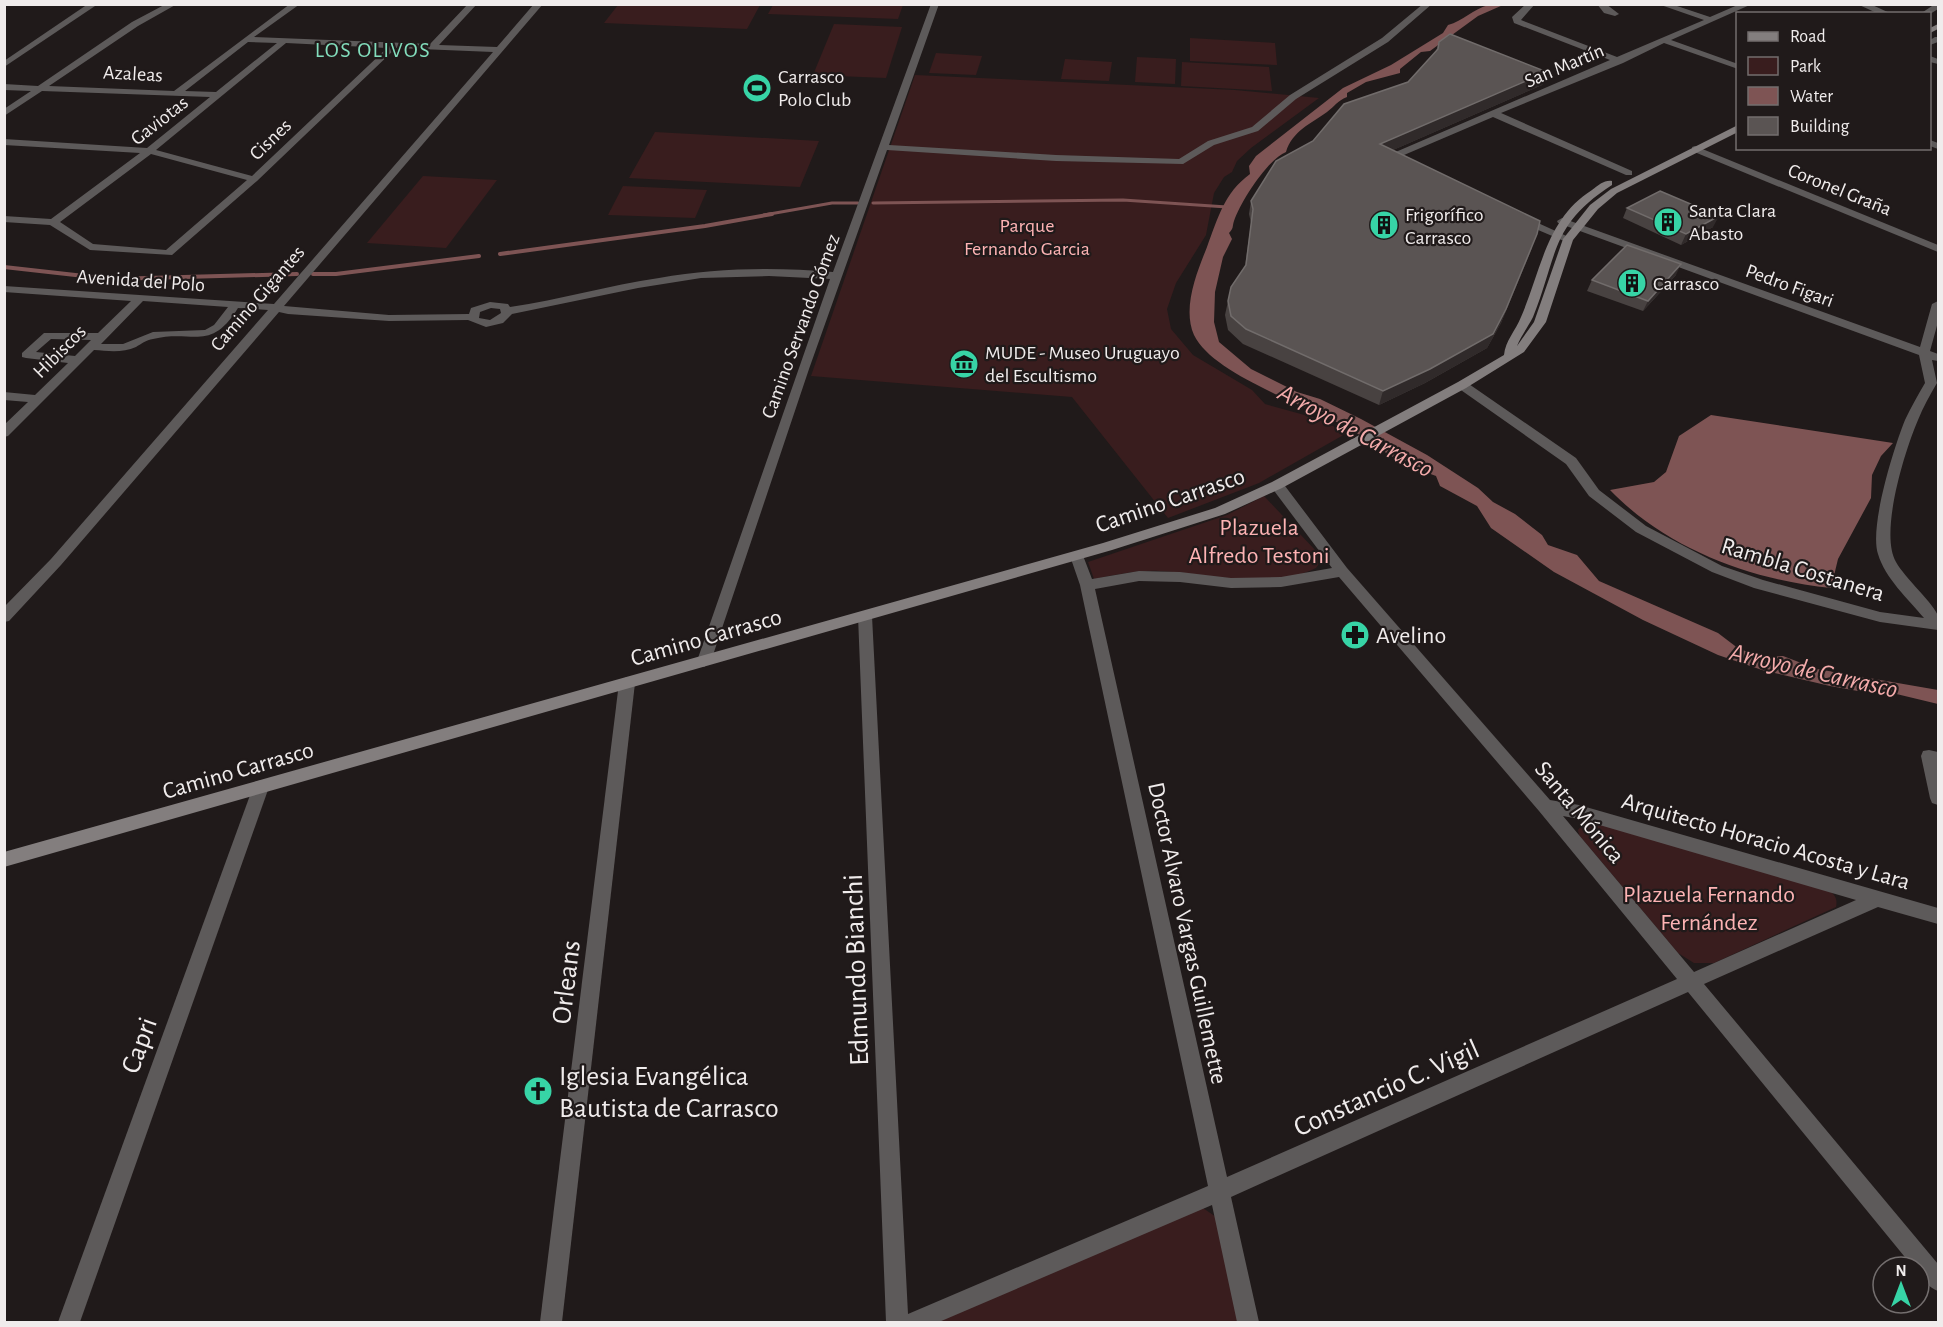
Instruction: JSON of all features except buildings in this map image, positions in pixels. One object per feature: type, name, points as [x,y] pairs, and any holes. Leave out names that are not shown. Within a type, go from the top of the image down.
[{"type":"main road","points":[[1509,354],[1510,346],[1526,319],[1555,234],[1562,221],[1592,194],[1736,120]]},
{"type":"main road","name":"Camino Carrasco","points":[[4,860],[1077,556],[1220,511],[1277,485],[1342,448],[1404,417],[1494,367],[1509,354],[1520,350],[1540,322],[1568,238],[1577,226],[1609,194],[1736,128]]},
{"type":"street","points":[[5,64],[94,4]]},
{"type":"street","points":[[4,113],[135,24],[173,4]]},
{"type":"street","points":[[177,93],[246,39],[296,4]]},
{"type":"street","points":[[430,48],[473,4]]},
{"type":"street","name":"Camino Gigantes","points":[[4,617],[56,561],[539,4]]},
{"type":"street","name":"Camino Servando Gómez","points":[[704,661],[837,276],[935,4]]},
{"type":"street","points":[[883,147],[1034,157],[1180,162],[1191,158],[1211,143],[1255,129],[1293,97],[1385,40],[1428,4]]},
{"type":"street","points":[[1531,4],[1516,17],[1516,21],[1620,61]]},
{"type":"street","points":[[1601,4],[1615,14]]},
{"type":"street","points":[[1662,4],[1711,20]]},
{"type":"street","name":"San Martín","points":[[1399,159],[1494,114],[1748,4]]},
{"type":"street","points":[[1861,4],[1883,12]]},
{"type":"street","points":[[246,39],[498,52]]},
{"type":"street","name":"Gaviotas","points":[[53,222],[220,95],[284,41]]},
{"type":"street","points":[[1667,41],[1736,67]]},
{"type":"street","name":"Cisnes","points":[[53,222],[90,247],[168,253],[254,179],[393,46]]},
{"type":"street","name":"Azaleas","points":[[4,82],[45,87]]},
{"type":"street","name":"Azaleas","points":[[4,87],[220,95]]},
{"type":"street","points":[[1494,114],[1629,173]]},
{"type":"street","points":[[4,142],[148,151],[254,179]]},
{"type":"street","name":"Coronel Graña","points":[[1695,149],[1938,249]]},
{"type":"street","points":[[1514,216],[1568,238]]},
{"type":"street","points":[[4,219],[53,222]]},
{"type":"street","name":"Pedro Figari","points":[[1562,221],[1938,358]]},
{"type":"street","points":[[508,311],[505,317],[490,323],[476,322],[472,316],[475,310],[490,304],[500,305],[508,311],[658,281],[697,276],[757,273],[837,276]]},
{"type":"street","name":"Avenida del Polo","points":[[4,289],[276,307],[288,311],[389,318],[472,316]]},
{"type":"street","name":"Hibiscos","points":[[4,433],[141,297]]},
{"type":"street","points":[[78,360],[26,355],[48,335],[124,347],[156,334],[204,335],[214,332],[228,317],[235,304]]},
{"type":"street","points":[[1938,304],[1924,353],[1931,383],[1908,428],[1883,520],[1884,552],[1896,576],[1938,625]]},
{"type":"street","name":"Rambla Costanera","points":[[1462,385],[1570,461],[1594,493],[1641,529],[1717,569],[1770,587],[1880,617],[1938,625]]},
{"type":"street","points":[[4,396],[39,399]]},
{"type":"street","name":"Santa Mónica","points":[[1277,485],[1342,570],[1545,806],[1938,1280]]},
{"type":"street","name":"Doctor Alvaro Vargas Guillemette","points":[[1077,556],[1087,585],[1248,1323]]},
{"type":"street","points":[[1087,585],[1139,576],[1180,577],[1231,583],[1281,582],[1342,570]]},
{"type":"street","name":"Edmundo Bianchi","points":[[865,616],[897,1323]]},
{"type":"street","name":"Orleans","points":[[551,1323],[627,683]]},
{"type":"street","points":[[1934,757],[1938,798]]},
{"type":"street","name":"Capri","points":[[69,1323],[261,787]]},
{"type":"street","name":"Arquitecto Horacio Acosta y Lara","points":[[1545,806],[1579,812],[1938,916]]},
{"type":"street","name":"Constancio C. Vigil","points":[[914,1323],[1220,1191],[1879,898]]},
{"type":"green space","points":[[773,4],[903,5],[898,19],[768,14]]},
{"type":"green space","points":[[618,5],[760,5],[747,29],[604,23]]},
{"type":"green space","points":[[834,24],[902,27],[886,78],[813,75]]},
{"type":"green space","points":[[1190,38],[1275,43],[1277,65],[1190,61]]},
{"type":"green space","points":[[936,53],[982,56],[976,75],[929,73]]},
{"type":"green space","points":[[1137,57],[1176,59],[1175,84],[1135,82]]},
{"type":"green space","points":[[1065,59],[1112,62],[1109,81],[1061,79]]},
{"type":"green space","points":[[1182,62],[1269,67],[1272,91],[1181,86]]},
{"type":"green space","name":"Parque Fernando Garcia","points":[[915,75],[1235,90],[1319,98],[1251,148],[1237,161],[1232,172],[1224,177],[1214,193],[1206,235],[1176,283],[1167,309],[1171,329],[1193,355],[1252,390],[1265,404],[1319,419],[1347,433],[1259,483],[1168,518],[1072,397],[811,376]]},
{"type":"green space","points":[[655,132],[819,141],[800,187],[629,178]]},
{"type":"green space","points":[[423,176],[497,180],[446,248],[367,243]]},
{"type":"green space","points":[[623,186],[707,190],[695,218],[608,215]]},
{"type":"green space","name":"Plazuela Alfredo Testoni","points":[[1264,496],[1317,552],[1321,561],[1316,568],[1298,575],[1259,580],[1151,571],[1094,579],[1088,562],[1227,515]]},
{"type":"green space","name":"Plazuela Fernando Fernández","points":[[1595,822],[1827,889],[1835,896],[1836,907],[1714,963],[1694,963],[1678,953],[1579,835],[1578,830],[1582,825]]},
{"type":"green space","points":[[1203,1208],[1216,1217],[1238,1322],[932,1322],[1195,1209]]},
{"type":"water","name":"Arroyo de Carrasco","points":[[1489,5],[1503,5],[1478,16],[1430,51],[1421,52],[1400,69],[1400,73],[1366,82],[1347,93],[1347,97],[1298,133],[1286,152],[1263,172],[1242,203],[1229,233],[1232,239],[1223,257],[1215,292],[1214,322],[1219,342],[1251,369],[1297,392],[1320,399],[1361,419],[1427,455],[1478,488],[1493,502],[1515,514],[1542,535],[1548,545],[1577,555],[1599,581],[1718,633],[1739,649],[1765,657],[1783,656],[1817,669],[1938,690],[1938,704],[1884,691],[1858,691],[1830,686],[1762,670],[1718,655],[1643,620],[1554,572],[1491,528],[1477,506],[1440,486],[1436,476],[1392,456],[1331,419],[1241,376],[1204,350],[1194,335],[1190,302],[1199,268],[1223,207],[1234,189],[1250,174],[1249,166],[1256,156],[1343,88],[1391,65],[1443,33],[1448,25]]},
{"type":"water","points":[[1711,415],[1893,443],[1881,456],[1872,475],[1871,498],[1838,559],[1831,588],[1771,578],[1712,558],[1657,529],[1610,490],[1654,482],[1666,472],[1679,436]]},
{"type":"waterway","points":[[873,203],[1123,200],[1227,207]]},
{"type":"waterway","points":[[764,215],[832,203],[858,203]]},
{"type":"waterway","points":[[500,254],[705,226],[772,214]]},
{"type":"waterway","points":[[313,274],[336,274],[479,256]]},
{"type":"waterway","points":[[4,267],[111,279],[297,274]]},
{"type":"place","name":"Carrasco Polo Club","points":[[757,88]]},
{"type":"place","name":"Santa Clara Abasto","points":[[1668,222]]},
{"type":"place","name":"Frigorífico Carrasco","points":[[1384,225]]},
{"type":"place","name":"Carrasco","points":[[1632,283]]},
{"type":"place","name":"MUDE - Museo Uruguayo del Escultismo","points":[[964,364]]},
{"type":"place","name":"Avelino","points":[[1355,635]]},
{"type":"place","name":"Iglesia Evangélica Bautista de Carrasco","points":[[538,1091]]},
{"type":"district","name":"LOS OLIVOS","points":[[373,49]]}]
